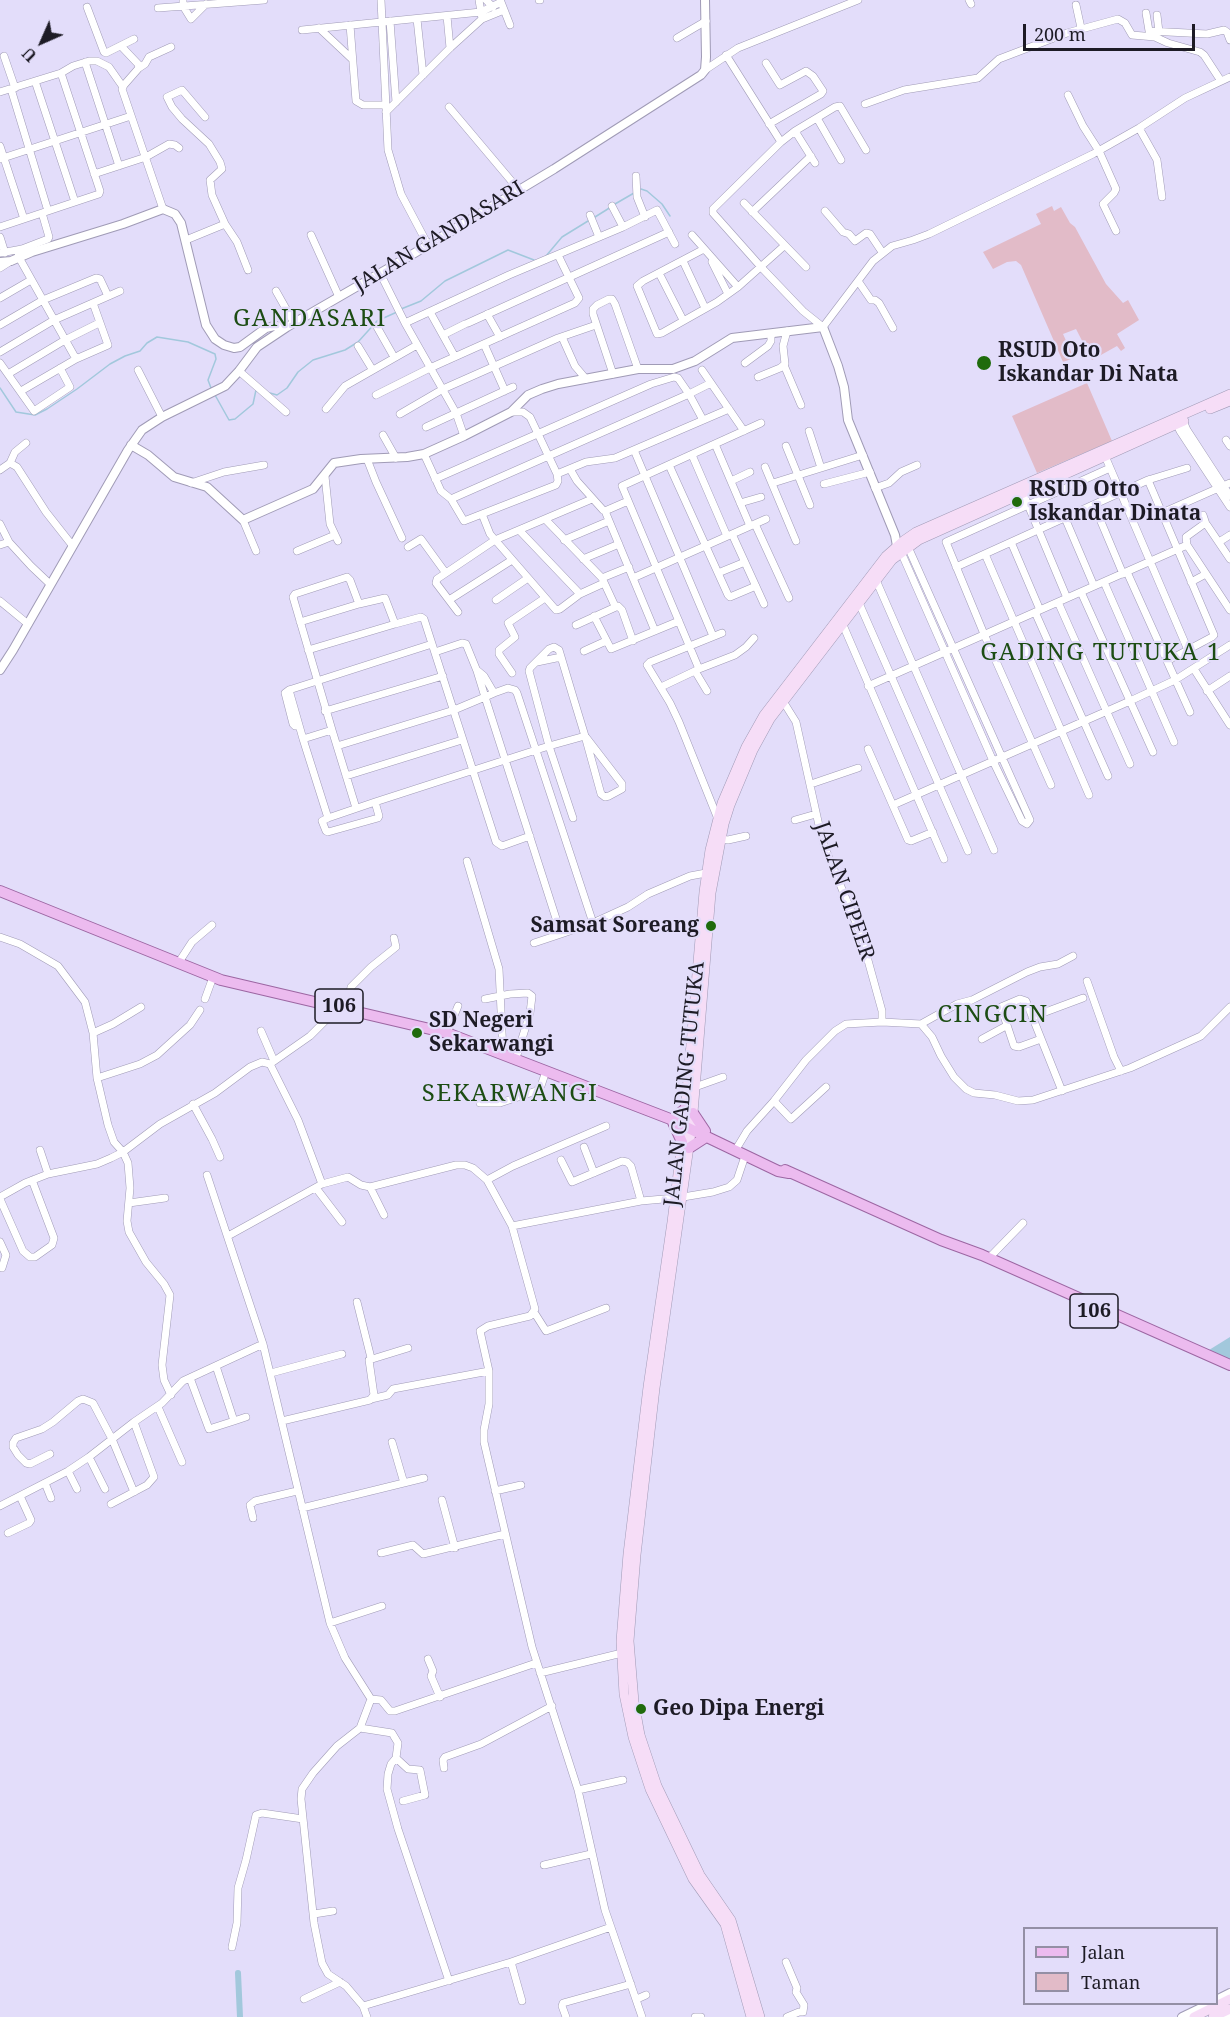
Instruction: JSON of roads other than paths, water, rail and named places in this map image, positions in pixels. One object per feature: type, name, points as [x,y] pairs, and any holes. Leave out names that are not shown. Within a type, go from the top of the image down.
[{"type":"main road","name":"JALAN GADING TUTUKA","points":[[1020,492],[1105,456],[1230,394]]},
{"type":"main road","name":"JALAN GADING TUTUKA","points":[[685,1121],[695,1087],[706,873],[721,822],[753,750],[781,697],[885,556],[901,544],[919,540],[1179,420],[1230,400]]},
{"type":"main road","name":"JALAN GADING TUTUKA","points":[[781,697],[843,625],[892,560],[901,544]]},
{"type":"main road","name":"JALAN GADING TUTUKA","points":[[721,822],[702,952],[679,1198],[648,1387],[629,1641],[631,1683],[640,1736],[657,1786],[696,1868],[734,1925],[760,2017]]},
{"type":"main road","name":"106","points":[[0,891],[213,977],[447,1033],[685,1121],[745,1156],[778,1171],[789,1173],[959,1248],[989,1258],[1230,1365]]},
{"type":"main road","points":[[685,1121],[705,1134],[685,1145],[685,1121]]},
{"type":"main road","name":"106","points":[[705,1134],[738,1146],[781,1166],[789,1173]]},
{"type":"main road","name":"106","points":[[959,1248],[979,1260],[1230,1371]]},
{"type":"main road","name":"JALAN GADING TUTUKA","points":[[639,1497],[628,1554],[622,1653],[624,1694],[628,1716],[650,1789],[691,1875],[725,1924],[751,2017]]},
{"type":"main road","points":[[1194,2017],[1230,1999]]},
{"type":"main road","points":[[1213,2017],[1230,2009]]},
{"type":"street","points":[[158,8],[183,3],[206,4],[264,0]]},
{"type":"street","points":[[381,0],[396,102]]},
{"type":"street","points":[[479,0],[481,16]]},
{"type":"street","points":[[486,0],[493,7]]},
{"type":"street","points":[[705,0],[705,70]]},
{"type":"street","points":[[705,70],[726,55],[746,45],[858,0]]},
{"type":"street","points":[[183,3],[191,19],[206,4]]},
{"type":"street","points":[[350,25],[356,101],[363,105],[386,108],[396,102],[481,16],[493,7],[501,3],[510,25]]},
{"type":"street","points":[[1076,5],[1081,28]]},
{"type":"street","points":[[87,8],[104,52],[134,39]]},
{"type":"street","points":[[302,30],[417,18],[481,16],[504,10]]},
{"type":"street","points":[[1146,13],[1149,31],[1207,34],[1224,30],[1230,40]]},
{"type":"street","points":[[1157,15],[1158,32]]},
{"type":"street","points":[[447,16],[450,48]]},
{"type":"street","points":[[417,18],[423,75]]},
{"type":"street","points":[[865,104],[904,90],[978,78],[999,59],[1081,28],[1118,20],[1124,20],[1132,35],[1158,37],[1168,43],[1200,52],[1221,81]]},
{"type":"street","points":[[677,38],[705,21]]},
{"type":"street","points":[[386,22],[388,150],[401,194],[428,245]]},
{"type":"street","points":[[319,28],[352,59]]},
{"type":"street","points":[[121,46],[139,68]]},
{"type":"street","points":[[123,87],[145,64],[146,56],[171,47]]},
{"type":"street","points":[[726,55],[781,142]]},
{"type":"street","points":[[0,268],[15,256],[49,238],[45,212],[4,56]]},
{"type":"street","points":[[0,92],[61,73],[73,66],[97,61],[103,63],[115,73],[123,87],[131,117],[163,208]]},
{"type":"street","points":[[85,63],[119,166]]},
{"type":"street","points":[[766,63],[780,85],[806,71],[813,76],[823,91],[769,124]]},
{"type":"street","name":"JALAN GANDASARI","points":[[0,670],[131,445],[142,430],[162,417],[219,390],[231,381],[257,347],[290,325],[519,190],[701,75],[705,70]]},
{"type":"street","points":[[0,227],[99,194],[100,191],[61,73]]},
{"type":"street","points":[[243,520],[306,493],[319,484],[334,463],[424,454],[511,412],[521,401],[536,391],[558,384],[638,369],[673,369],[703,357],[732,338],[823,327],[882,252],[894,244],[929,234],[1099,151],[1185,99],[1230,77]]},
{"type":"street","points":[[34,81],[75,202]]},
{"type":"street","points":[[205,117],[182,90],[167,97],[182,119],[209,144],[220,162],[221,172],[210,180],[212,195],[225,224],[237,242],[248,270]]},
{"type":"street","points":[[1068,94],[1083,126],[1099,151],[1116,189],[1103,204],[1116,231]]},
{"type":"street","points":[[866,150],[840,106],[835,107],[795,130],[781,142],[713,209],[713,213],[761,267],[823,327],[841,377],[848,420],[875,488],[953,648],[1030,820],[1027,824],[1022,821],[993,761],[925,607],[901,544]]},
{"type":"street","points":[[450,107],[519,190]]},
{"type":"street","points":[[2,159],[131,117]]},
{"type":"street","points":[[817,118],[842,160]]},
{"type":"street","points":[[1139,128],[1157,160],[1162,197]]},
{"type":"street","points":[[795,130],[815,164]]},
{"type":"street","points":[[94,174],[146,157],[172,143],[178,148]]},
{"type":"street","points":[[0,146],[2,159],[24,219]]},
{"type":"street","points":[[752,212],[811,156]]},
{"type":"street","points":[[636,176],[645,217]]},
{"type":"street","points":[[744,203],[806,267]]},
{"type":"street","points":[[612,206],[623,227]]},
{"type":"street","points":[[0,262],[163,208],[179,219],[206,325],[217,340],[231,348],[238,348],[266,328],[290,325],[276,291]]},
{"type":"street","points":[[405,323],[659,211],[675,244]]},
{"type":"street","points":[[825,211],[843,232],[849,234],[854,240],[856,241],[866,233],[870,234],[882,252]]},
{"type":"street","points":[[592,218],[599,237]]},
{"type":"street","points":[[186,240],[225,224]]},
{"type":"street","points":[[443,335],[669,232]]},
{"type":"street","points":[[311,235],[339,297]]},
{"type":"street","points":[[692,235],[738,287]]},
{"type":"street","points":[[0,237],[3,253],[15,256],[76,359]]},
{"type":"street","points":[[706,251],[639,283],[638,286],[657,334],[728,294],[784,246]]},
{"type":"street","points":[[706,251],[728,294]]},
{"type":"street","points":[[376,395],[430,368],[575,303],[579,298],[558,255]]},
{"type":"street","points":[[683,261],[705,308]]},
{"type":"street","points":[[380,273],[405,323],[456,413],[464,436]]},
{"type":"street","points":[[659,273],[682,320]]},
{"type":"street","points":[[0,325],[43,300],[96,278],[100,279],[108,296]]},
{"type":"street","points":[[0,298],[31,280]]},
{"type":"street","points":[[858,281],[871,300],[879,303],[893,328]]},
{"type":"street","points":[[0,352],[54,320],[120,291]]},
{"type":"street","points":[[613,374],[593,314],[593,309],[603,301],[612,299],[638,369]]},
{"type":"street","points":[[21,391],[76,359],[108,345],[93,303]]},
{"type":"street","points":[[430,312],[455,357]]},
{"type":"street","points":[[488,314],[500,337]]},
{"type":"street","points":[[8,374],[65,339],[99,323]]},
{"type":"street","points":[[400,414],[443,389],[562,337],[597,325]]},
{"type":"street","points":[[377,327],[394,357]]},
{"type":"street","points":[[787,331],[783,346],[783,365],[801,405]]},
{"type":"street","points":[[745,363],[768,346],[771,334]]},
{"type":"street","points":[[562,337],[575,366],[586,379]]},
{"type":"street","points":[[484,344],[505,391]]},
{"type":"street","points":[[326,409],[345,386],[417,345]]},
{"type":"street","points":[[358,346],[372,369]]},
{"type":"street","points":[[0,363],[36,411],[70,387],[60,368]]},
{"type":"street","points":[[758,377],[783,365]]},
{"type":"street","points":[[138,370],[162,417]]},
{"type":"street","points":[[702,370],[744,431]]},
{"type":"street","points":[[239,371],[286,412]]},
{"type":"street","points":[[435,479],[651,384],[674,377],[678,378],[689,394],[703,420]]},
{"type":"street","points":[[451,500],[711,383]]},
{"type":"street","points":[[426,427],[513,387]]},
{"type":"street","points":[[557,474],[586,462],[615,458],[729,409]]},
{"type":"street","points":[[424,454],[441,491],[451,500],[464,521],[555,486],[558,481],[557,474],[527,414],[511,412]]},
{"type":"street","points":[[1179,420],[1230,496]]},
{"type":"street","points":[[707,691],[622,486],[761,423]]},
{"type":"street","points":[[809,431],[821,468]]},
{"type":"street","points":[[383,435],[396,458]]},
{"type":"street","points":[[0,470],[10,463],[15,452],[27,443]]},
{"type":"street","points":[[715,444],[740,503],[789,598]]},
{"type":"street","points":[[131,445],[174,477],[201,484],[211,490],[243,520],[256,551]]},
{"type":"street","points":[[786,446],[810,505]]},
{"type":"street","points":[[634,450],[714,636]]},
{"type":"street","points":[[692,454],[764,604]]},
{"type":"street","points":[[773,483],[863,455]]},
{"type":"street","points":[[1105,456],[1188,650]]},
{"type":"street","points":[[367,459],[402,538]]},
{"type":"street","points":[[10,463],[18,469],[72,546]]},
{"type":"street","points":[[191,483],[224,472],[264,465]]},
{"type":"street","points":[[669,465],[730,597],[756,586]]},
{"type":"street","points":[[875,488],[889,483],[901,472],[916,465]]},
{"type":"street","points":[[765,467],[796,541]]},
{"type":"street","points":[[1051,784],[984,634],[946,540],[1110,468]]},
{"type":"street","points":[[956,567],[1148,480],[1187,468]]},
{"type":"street","points":[[570,469],[592,500],[601,510],[605,511],[655,631]]},
{"type":"street","points":[[731,481],[750,472]]},
{"type":"street","points":[[824,484],[870,472]]},
{"type":"street","points":[[297,551],[337,538],[330,524],[325,476]]},
{"type":"street","points":[[1148,480],[1214,634],[1167,661]]},
{"type":"street","points":[[1224,486],[1230,507]]},
{"type":"street","points":[[1162,513],[1224,486]]},
{"type":"street","points":[[1020,492],[1028,504],[1067,598]]},
{"type":"street","points":[[740,503],[761,497]]},
{"type":"street","points":[[458,612],[436,582],[445,572],[495,540],[592,500]]},
{"type":"street","points":[[605,511],[628,501]]},
{"type":"street","points":[[1094,505],[1190,712]]},
{"type":"street","points":[[482,514],[489,533],[558,610],[579,594],[628,567]]},
{"type":"street","points":[[1203,515],[1206,524],[1230,559]]},
{"type":"street","points":[[1065,518],[1094,586]]},
{"type":"street","points":[[545,519],[603,580],[615,606],[621,610],[633,641]]},
{"type":"street","points":[[633,578],[766,519]]},
{"type":"street","points":[[564,540],[609,521]]},
{"type":"street","points":[[0,524],[9,542],[51,584]]},
{"type":"street","points":[[1206,524],[1186,537],[1187,545],[1230,610]]},
{"type":"street","points":[[519,530],[579,594]]},
{"type":"street","points":[[1219,542],[1230,535]]},
{"type":"street","points":[[408,547],[421,539],[445,572]]},
{"type":"street","points":[[0,545],[9,542]]},
{"type":"street","points":[[1011,542],[1108,776]]},
{"type":"street","points":[[583,559],[619,544]]},
{"type":"street","points":[[868,686],[1187,545]]},
{"type":"street","points":[[985,554],[1089,795]]},
{"type":"street","points":[[449,600],[512,560]]},
{"type":"street","points":[[718,573],[745,562]]},
{"type":"street","points":[[1191,582],[1206,574]]},
{"type":"street","points":[[356,808],[293,597],[347,577],[359,604]]},
{"type":"street","points":[[496,600],[528,578]]},
{"type":"street","points":[[876,580],[994,850]]},
{"type":"street","points":[[1104,582],[1174,742]]},
{"type":"street","points":[[1081,592],[1153,752]]},
{"type":"street","points":[[300,622],[385,598],[395,624]]},
{"type":"street","points":[[512,674],[498,652],[514,638],[508,623],[545,598]]},
{"type":"street","points":[[0,601],[28,624]]},
{"type":"street","points":[[1058,602],[1131,764]]},
{"type":"street","points":[[859,603],[968,851]]},
{"type":"street","points":[[925,607],[933,604]]},
{"type":"street","points":[[576,625],[615,606]]},
{"type":"street","points":[[594,616],[610,648],[613,649],[679,621]]},
{"type":"street","points":[[308,650],[421,617],[435,652],[471,771],[496,842],[502,846],[530,836]]},
{"type":"street","points":[[843,625],[944,859]]},
{"type":"street","points":[[721,822],[688,743],[648,663],[722,633]]},
{"type":"street","points":[[661,687],[735,655],[747,647],[754,638]]},
{"type":"street","points":[[584,651],[606,641]]},
{"type":"street","points":[[328,818],[299,726],[293,724],[285,693],[317,680],[432,644]]},
{"type":"street","points":[[435,652],[466,644],[477,671],[561,934]]},
{"type":"street","points":[[893,805],[1152,691],[1194,669],[1230,645]]},
{"type":"street","points":[[573,818],[549,746],[529,671],[554,646],[559,650],[601,794],[605,797],[622,789],[622,784],[585,736]]},
{"type":"street","points":[[536,662],[561,657]]},
{"type":"street","points":[[1194,669],[1230,725]]},
{"type":"street","points":[[477,671],[484,676],[494,693]]},
{"type":"street","points":[[326,711],[443,676]]},
{"type":"street","points":[[1207,691],[1230,676]]},
{"type":"street","points":[[337,746],[454,710],[508,688],[515,690],[593,923]]},
{"type":"street","name":"JALAN CIPEER","points":[[781,697],[796,722],[825,848],[861,935],[882,1011],[882,1022]]},
{"type":"street","points":[[1222,713],[1230,708]]},
{"type":"street","points":[[973,714],[981,711]]},
{"type":"street","points":[[303,738],[332,730]]},
{"type":"street","points":[[375,802],[378,818],[326,831],[322,821],[328,818],[356,808],[536,750],[585,736]]},
{"type":"street","points":[[346,776],[462,740]]},
{"type":"street","points":[[868,749],[909,841],[933,832]]},
{"type":"street","points":[[811,783],[858,768]]},
{"type":"street","points":[[795,820],[816,814]]},
{"type":"street","points":[[720,839],[728,840],[746,836]]},
{"type":"street","points":[[467,861],[499,969],[502,1053]]},
{"type":"street","points":[[534,943],[593,923],[628,907],[648,894],[690,876],[706,873]]},
{"type":"street","points":[[179,962],[192,942],[212,925]]},
{"type":"street","points":[[0,937],[20,944],[58,966],[85,1002],[96,1032],[110,1133],[114,1142],[125,1150],[128,1163],[132,1203],[127,1221],[133,1240],[170,1295],[162,1365],[164,1380],[171,1395]]},
{"type":"street","points":[[347,1009],[351,987],[396,947],[394,938]]},
{"type":"street","points":[[738,1146],[747,1131],[806,1060],[838,1028],[851,1023],[921,1024],[957,1004],[970,1001],[1027,972],[1058,964],[1073,956]]},
{"type":"street","points":[[205,999],[213,977]]},
{"type":"street","points":[[1087,981],[1121,1071]]},
{"type":"street","points":[[485,999],[500,995],[528,993],[532,996],[530,1013],[516,1058]]},
{"type":"street","points":[[1032,1017],[1083,998]]},
{"type":"street","points":[[1041,1039],[1016,1047],[1006,1026],[1001,1007],[1020,999],[1026,1001],[1062,1091]]},
{"type":"street","points":[[32,1180],[54,1238],[52,1245],[35,1257],[30,1257],[23,1251],[0,1198],[32,1180],[48,1174],[97,1164],[125,1150],[160,1124],[215,1093],[257,1063],[272,1062],[310,1036],[326,1020],[335,1005]]},
{"type":"street","points":[[447,1033],[458,1005]]},
{"type":"street","points":[[96,1032],[141,1007]]},
{"type":"street","points":[[921,1024],[932,1038],[954,1077],[966,1089],[974,1093],[1018,1101],[1033,1100],[1121,1071],[1201,1036],[1230,1007]]},
{"type":"street","points":[[101,1077],[140,1064],[157,1054],[190,1025],[200,1010]]},
{"type":"street","points":[[982,1039],[1006,1026]]},
{"type":"street","points":[[261,1031],[298,1120],[319,1186],[342,1222]]},
{"type":"street","points":[[480,1104],[500,1102],[536,1091],[541,1086],[546,1071]]},
{"type":"street","points":[[695,1087],[723,1077]]},
{"type":"street","points":[[774,1101],[792,1119],[825,1087]]},
{"type":"street","points":[[192,1104],[220,1157]]},
{"type":"street","points":[[487,1180],[513,1166],[606,1126]]},
{"type":"street","points":[[585,1147],[594,1173]]},
{"type":"street","points":[[40,1150],[48,1174]]},
{"type":"street","points":[[512,1226],[641,1201],[713,1192],[729,1187],[737,1179],[745,1156]]},
{"type":"street","points":[[561,1160],[572,1182],[622,1161],[627,1162],[631,1166],[641,1201]]},
{"type":"street","points":[[228,1236],[319,1186],[346,1177],[370,1187],[456,1164],[473,1168],[487,1180],[512,1226],[535,1308],[534,1312],[546,1332],[606,1308]]},
{"type":"street","points":[[207,1175],[271,1373],[330,1623],[344,1656],[370,1699]]},
{"type":"street","points":[[370,1187],[384,1215]]},
{"type":"street","points":[[132,1203],[165,1198]]},
{"type":"street","points":[[989,1258],[1023,1223]]},
{"type":"street","points":[[0,1242],[6,1257],[2,1268]]},
{"type":"street","points":[[357,1302],[371,1358],[368,1362],[374,1395],[371,1399]]},
{"type":"street","points":[[534,1312],[530,1316],[480,1330],[489,1371],[489,1404],[484,1434],[488,1461],[536,1663],[578,1790],[605,1911],[642,2017]]},
{"type":"street","points":[[0,1506],[68,1471],[89,1457],[134,1422],[158,1407],[183,1381],[263,1344]]},
{"type":"street","points":[[371,1358],[408,1348]]},
{"type":"street","points":[[271,1373],[342,1354]]},
{"type":"street","points":[[216,1366],[234,1421]]},
{"type":"street","points":[[282,1421],[366,1402],[388,1395],[393,1389],[489,1371]]},
{"type":"street","points":[[190,1378],[209,1429],[246,1417]]},
{"type":"street","points":[[50,1454],[30,1464],[26,1463],[18,1455],[13,1443],[16,1438],[42,1429],[83,1399],[93,1403],[112,1439],[134,1492]]},
{"type":"street","points":[[158,1407],[182,1462]]},
{"type":"street","points":[[111,1504],[152,1482],[154,1475],[134,1422]]},
{"type":"street","points":[[392,1442],[404,1483]]},
{"type":"street","points":[[89,1457],[105,1489]]},
{"type":"street","points":[[68,1471],[76,1489]]},
{"type":"street","points":[[302,1508],[424,1478]]},
{"type":"street","points":[[45,1483],[51,1498]]},
{"type":"street","points":[[495,1491],[520,1485]]},
{"type":"street","points":[[253,1518],[250,1505],[255,1501],[297,1491]]},
{"type":"street","points":[[8,1533],[31,1520],[20,1496]]},
{"type":"street","points":[[442,1500],[455,1548]]},
{"type":"street","points":[[381,1553],[414,1545],[423,1554],[505,1534]]},
{"type":"street","points":[[330,1623],[382,1606]]},
{"type":"street","points":[[540,1673],[622,1653]]},
{"type":"street","points":[[428,1659],[433,1671],[431,1675],[440,1697]]},
{"type":"street","points":[[370,1699],[381,1700],[392,1712],[536,1663]]},
{"type":"street","points":[[368,2017],[363,2006],[346,1986],[328,1974],[322,1963],[301,1799],[304,1785],[337,1746],[360,1728],[370,1699]]},
{"type":"street","points":[[444,1768],[445,1757],[481,1744],[552,1706]]},
{"type":"street","points":[[360,1728],[392,1733],[398,1743],[396,1758],[388,1774],[387,1789],[449,1982]]},
{"type":"street","points":[[396,1758],[408,1769],[420,1770],[426,1793],[424,1796],[403,1801]]},
{"type":"street","points":[[578,1790],[623,1780]]},
{"type":"street","points":[[232,1947],[237,1923],[238,1888],[256,1815],[262,1813],[303,1819]]},
{"type":"street","points":[[544,1865],[591,1854]]},
{"type":"street","points":[[314,1914],[333,1911]]},
{"type":"street","points":[[363,2006],[449,1982],[610,1927]]},
{"type":"street","points":[[511,1962],[522,2001]]},
{"type":"street","points":[[786,1962],[797,1988],[796,1992],[804,2005],[805,2015]]},
{"type":"street","points":[[304,1999],[340,1982]]},
{"type":"street","points":[[566,2017],[562,2006],[564,2003],[631,1984]]},
{"type":"street","points":[[637,1999],[646,1995]]},
{"type":"street","points":[[1182,2017],[1207,2005]]},
{"type":"street","points":[[787,2017],[799,2012],[805,2015]]},
{"type":"street","points":[[1226,2017],[1230,2015]]},
{"type":"street","points":[[695,2017],[701,2017]]},
{"type":"water","points":[[1230,1337],[1230,1360],[1209,1350]]},
{"type":"waterway","points":[[641,189],[647,191],[662,204],[670,216]]},
{"type":"waterway","points":[[615,204],[634,193]]},
{"type":"waterway","points":[[595,217],[611,207]]},
{"type":"waterway","points":[[546,256],[562,237],[588,221]]},
{"type":"waterway","points":[[401,309],[421,301],[445,281],[508,250],[534,260]]},
{"type":"waterway","points":[[270,393],[277,395],[287,388],[298,372],[313,360],[345,350],[358,342],[377,321],[397,312]]},
{"type":"waterway","points":[[0,388],[16,412],[35,415],[77,389],[110,364],[140,351],[157,337],[188,342],[215,354],[216,359],[208,380],[211,388]]},
{"type":"waterway","points":[[215,395],[229,420],[235,419],[253,404],[256,390]]},
{"type":"waterway","points":[[238,1973],[240,2017]]},
{"type":"place","name":"RSUD Oto Iskandar Di Nata","points":[[984,363]]},
{"type":"place","name":"RSUD Otto Iskandar Dinata","points":[[1017,502]]},
{"type":"place","name":"Samsat Soreang","points":[[711,926]]},
{"type":"place","name":"SD Negeri Sekarwangi","points":[[417,1033]]},
{"type":"place","name":"Geo Dipa Energi","points":[[641,1709]]},
{"type":"district","name":"GANDASARI","points":[[310,319]]},
{"type":"district","name":"GADING TUTUKA 1","points":[[1101,653]]},
{"type":"district","name":"CINGCIN","points":[[993,1015]]},
{"type":"district","name":"SEKARWANGI","points":[[510,1094]]}]
